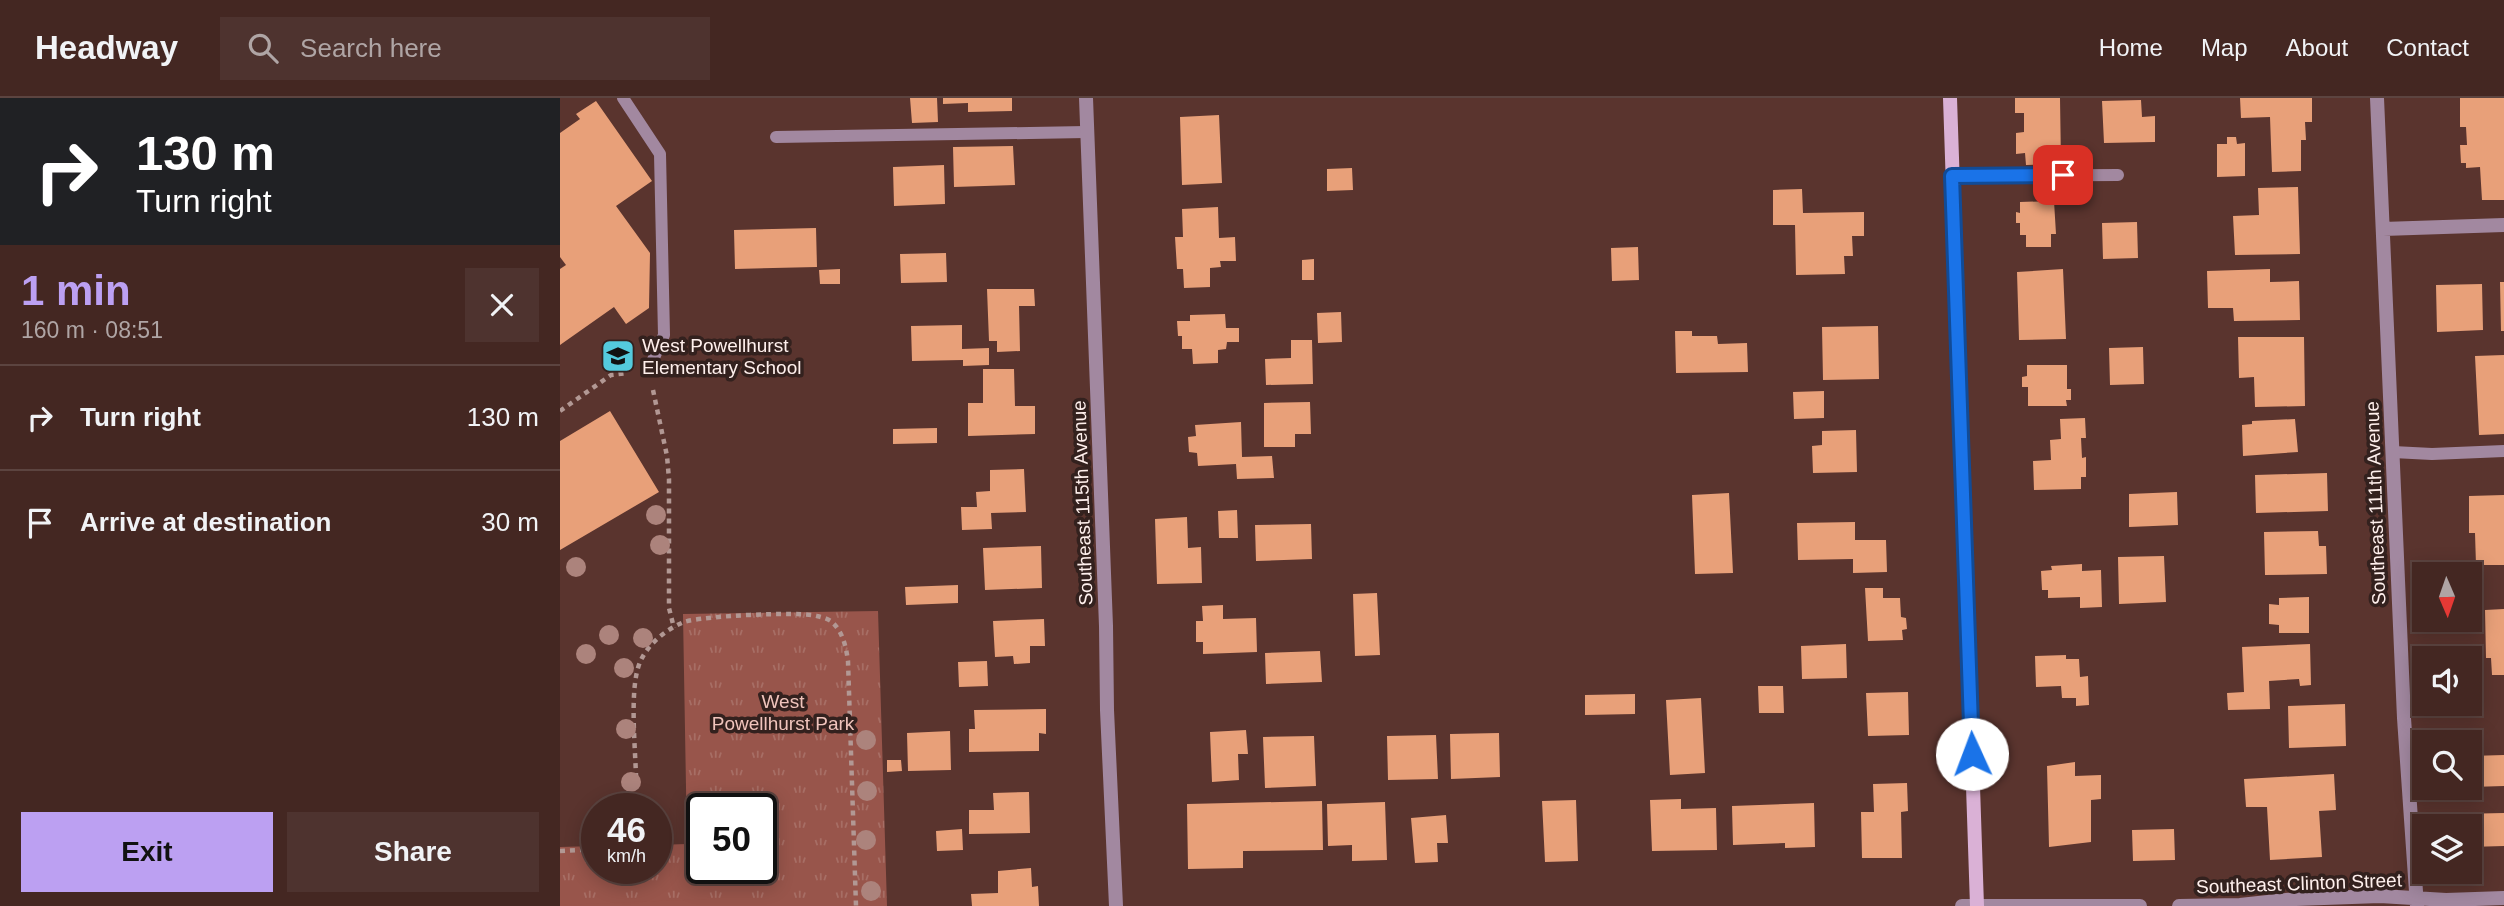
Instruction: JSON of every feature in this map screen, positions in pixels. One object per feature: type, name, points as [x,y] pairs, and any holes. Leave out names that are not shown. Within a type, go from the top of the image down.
[{"type":"main road","points":[[1950,98],[1977,906]]},
{"type":"street","name":"Southeast 115th Avenue","points":[[1086,98],[1116,906]]},
{"type":"street","name":"Southeast 111th Avenue","points":[[2377,98],[2404,718],[2417,902]]},
{"type":"street","points":[[2383,229],[2504,225]]},
{"type":"street","name":"Southeast Clinton Street","points":[[2179,906],[2240,905],[2352,897],[2417,902],[2504,898]]},
{"type":"street","points":[[1962,906],[2140,906]]},
{"type":"lane","points":[[623,98],[660,154],[664,335],[648,370]]},
{"type":"lane","points":[[776,137],[1086,132]]},
{"type":"lane","points":[[1952,176],[2118,175]]},
{"type":"lane","points":[[2393,452],[2432,454],[2504,451]]},
{"type":"path","points":[[560,411],[611,375],[648,370],[667,456],[669,608],[674,628]]},
{"type":"path","points":[[636,793],[634,685],[640,660],[659,637],[684,622],[703,618],[801,615],[831,621],[845,643],[848,661],[856,906]]},
{"type":"path","points":[[560,851],[581,850]]},
{"type":"green space","name":"West Powellhurst Park","points":[[878,611],[887,906],[560,906],[560,847],[581,846],[581,884],[672,884],[672,844],[686,844],[686,884],[777,884],[777,793],[686,793],[683,614]]},
{"type":"green space","points":[[709,899],[709,906],[560,906],[560,905]]},
{"type":"building","points":[[910,98],[937,98],[938,122],[912,123]]},
{"type":"building","points":[[943,98],[1012,98],[1012,111],[968,112],[968,103],[943,104]]},
{"type":"building","points":[[2015,98],[2060,98],[2061,164],[2026,165],[2025,153],[2016,154],[2016,133],[2024,132],[2024,113],[2015,113]]},
{"type":"building","points":[[2240,98],[2312,98],[2312,122],[2305,122],[2306,140],[2301,140],[2301,171],[2272,172],[2270,117],[2241,118]]},
{"type":"building","points":[[2460,98],[2504,98],[2504,200],[2482,200],[2480,167],[2466,168],[2466,163],[2461,163],[2460,145],[2467,145],[2466,127],[2460,127]]},
{"type":"building","points":[[2141,100],[2142,117],[2155,116],[2155,142],[2104,143],[2102,101]]},
{"type":"building","points":[[596,101],[652,181],[616,206],[650,253],[649,308],[626,324],[614,307],[560,345],[560,269],[566,265],[560,257],[560,133],[580,119],[576,114]]},
{"type":"building","points":[[1219,115],[1222,183],[1182,185],[1180,117]]},
{"type":"building","points":[[2227,137],[2236,137],[2237,144],[2245,143],[2245,176],[2217,177],[2217,144],[2227,144]]},
{"type":"building","points":[[1013,146],[1015,185],[954,187],[953,147]]},
{"type":"building","points":[[944,165],[945,204],[894,206],[893,167]]},
{"type":"building","points":[[1352,168],[1353,190],[1327,191],[1327,169]]},
{"type":"building","points":[[2298,187],[2300,254],[2235,255],[2233,216],[2259,215],[2258,188]]},
{"type":"building","points":[[1802,189],[1803,213],[1864,212],[1864,236],[1852,236],[1853,256],[1844,256],[1845,274],[1796,275],[1795,225],[1773,225],[1773,190]]},
{"type":"building","points":[[2054,201],[2056,234],[2051,234],[2051,247],[2026,247],[2026,235],[2020,235],[2020,223],[2016,223],[2020,202]]},
{"type":"building","points":[[1218,207],[1219,238],[1235,237],[1236,261],[1220,261],[1221,267],[1210,268],[1210,287],[1184,288],[1183,269],[1177,269],[1175,237],[1183,237],[1182,209]]},
{"type":"building","points":[[2137,222],[2138,258],[2103,259],[2102,223]]},
{"type":"building","points":[[816,228],[817,267],[735,269],[734,230]]},
{"type":"building","points":[[1638,247],[1639,280],[1612,281],[1611,248]]},
{"type":"building","points":[[946,253],[947,282],[901,283],[900,254]]},
{"type":"building","points":[[1314,259],[1314,280],[1302,280],[1302,260]]},
{"type":"building","points":[[840,269],[840,284],[820,284],[819,270]]},
{"type":"building","points":[[2063,269],[2066,339],[2019,340],[2017,272]]},
{"type":"building","points":[[2270,269],[2270,282],[2299,281],[2300,320],[2234,321],[2233,308],[2208,308],[2207,271]]},
{"type":"building","points":[[2500,282],[2504,282],[2504,331],[2501,331]]},
{"type":"building","points":[[2482,284],[2483,330],[2437,332],[2436,285]]},
{"type":"building","points":[[987,289],[1034,289],[1035,306],[1019,306],[1020,351],[997,352],[997,341],[989,341]]},
{"type":"building","points":[[1341,312],[1342,342],[1318,343],[1317,313]]},
{"type":"building","points":[[1225,314],[1226,328],[1239,328],[1239,342],[1227,342],[1226,349],[1218,350],[1218,363],[1193,364],[1192,349],[1182,349],[1182,336],[1178,336],[1177,321],[1190,321],[1190,315]]},
{"type":"building","points":[[962,325],[962,349],[989,348],[989,365],[963,366],[963,360],[912,361],[911,326]]},
{"type":"building","points":[[1878,326],[1879,379],[1823,380],[1822,327]]},
{"type":"building","points":[[1675,331],[1692,331],[1692,336],[1717,336],[1718,344],[1747,343],[1748,372],[1676,373]]},
{"type":"building","points":[[2238,337],[2304,337],[2305,406],[2255,407],[2254,377],[2239,378]]},
{"type":"building","points":[[1291,340],[1312,340],[1313,384],[1266,385],[1265,359],[1291,358]]},
{"type":"building","points":[[2143,347],[2144,384],[2110,385],[2109,348]]},
{"type":"building","points":[[2504,355],[2504,434],[2479,435],[2475,356]]},
{"type":"building","points":[[2027,365],[2067,365],[2067,389],[2071,389],[2071,400],[2066,400],[2067,406],[2028,406],[2028,387],[2022,387],[2022,377],[2027,376]]},
{"type":"building","points":[[983,369],[1014,369],[1015,406],[1035,406],[1035,434],[968,436],[968,403],[983,403]]},
{"type":"building","points":[[1824,391],[1824,418],[1794,419],[1793,392]]},
{"type":"building","points":[[1310,402],[1311,434],[1295,434],[1295,447],[1264,447],[1264,403]]},
{"type":"building","points":[[610,411],[659,492],[560,550],[560,441]]},
{"type":"building","points":[[2085,418],[2086,438],[2081,438],[2082,458],[2086,457],[2086,477],[2081,477],[2081,489],[2034,490],[2033,461],[2051,460],[2050,440],[2061,439],[2060,419]]},
{"type":"building","points":[[2295,419],[2298,452],[2243,456],[2242,425],[2252,424],[2252,421]]},
{"type":"building","points":[[1241,422],[1242,457],[1272,456],[1274,478],[1237,479],[1236,464],[1198,466],[1197,453],[1189,452],[1188,437],[1196,436],[1195,425]]},
{"type":"building","points":[[937,428],[937,443],[893,444],[893,429]]},
{"type":"building","points":[[1856,430],[1857,472],[1813,473],[1812,446],[1822,445],[1822,431]]},
{"type":"building","points":[[1024,469],[1026,512],[991,513],[992,529],[962,530],[961,507],[977,507],[976,492],[990,491],[990,470]]},
{"type":"building","points":[[2327,473],[2328,511],[2256,513],[2255,475]]},
{"type":"building","points":[[2177,492],[2178,525],[2129,527],[2129,494]]},
{"type":"building","points":[[1729,493],[1733,573],[1695,574],[1692,495]]},
{"type":"building","points":[[2504,495],[2504,565],[2482,565],[2482,562],[2476,562],[2475,533],[2469,533],[2469,496]]},
{"type":"building","points":[[1237,510],[1238,538],[1219,538],[1218,511]]},
{"type":"building","points":[[1187,517],[1188,548],[1201,547],[1202,583],[1157,584],[1155,519]]},
{"type":"building","points":[[1855,522],[1855,540],[1886,540],[1887,572],[1853,573],[1853,559],[1798,560],[1797,523]]},
{"type":"building","points":[[1311,524],[1312,559],[1256,561],[1255,525]]},
{"type":"building","points":[[2318,531],[2319,546],[2326,546],[2327,574],[2265,575],[2264,532]]},
{"type":"building","points":[[1041,546],[1042,588],[985,590],[983,548]]},
{"type":"building","points":[[2164,556],[2166,602],[2119,604],[2118,557]]},
{"type":"building","points":[[2082,564],[2082,571],[2101,570],[2102,607],[2080,608],[2080,597],[2048,598],[2048,590],[2042,590],[2041,571],[2052,570],[2051,566]]},
{"type":"building","points":[[958,585],[958,603],[906,605],[905,587]]},
{"type":"building","points":[[1865,588],[1883,588],[1883,598],[1900,598],[1901,617],[1906,618],[1907,629],[1902,630],[1903,640],[1868,641]]},
{"type":"building","points":[[1377,593],[1380,655],[1355,656],[1353,594]]},
{"type":"building","points":[[2309,597],[2309,633],[2279,633],[2279,625],[2269,624],[2269,604],[2279,605],[2279,598]]},
{"type":"building","points":[[1223,605],[1223,619],[1256,618],[1257,652],[1203,654],[1203,642],[1196,642],[1196,621],[1203,621],[1202,606]]},
{"type":"building","points":[[2504,609],[2504,675],[2492,675],[2491,658],[2486,658],[2485,610]]},
{"type":"building","points":[[1044,619],[1045,646],[1030,646],[1030,663],[1014,664],[1013,656],[995,657],[993,621]]},
{"type":"building","points":[[1846,644],[1847,678],[1802,679],[1801,646]]},
{"type":"building","points":[[2310,644],[2311,685],[2300,686],[2299,679],[2269,681],[2270,709],[2228,710],[2227,693],[2244,692],[2242,647]]},
{"type":"building","points":[[1320,651],[1322,682],[1266,684],[1265,653]]},
{"type":"building","points":[[2066,655],[2066,659],[2079,659],[2080,677],[2088,676],[2089,705],[2076,706],[2076,698],[2062,698],[2061,686],[2036,687],[2035,656]]},
{"type":"building","points":[[987,661],[988,686],[959,687],[958,662]]},
{"type":"building","points":[[1758,686],[1783,686],[1784,713],[1759,713]]},
{"type":"building","points":[[1908,692],[1909,735],[1868,736],[1866,693]]},
{"type":"building","points":[[1635,694],[1635,714],[1585,715],[1585,695]]},
{"type":"building","points":[[1701,698],[1705,773],[1670,775],[1666,700]]},
{"type":"building","points":[[2345,704],[2346,746],[2289,748],[2288,706]]},
{"type":"building","points":[[1046,709],[1046,734],[1039,733],[1039,751],[969,752],[969,729],[975,729],[974,710]]},
{"type":"building","points":[[1246,730],[1248,754],[1238,754],[1239,780],[1212,782],[1210,732]]},
{"type":"building","points":[[950,731],[951,770],[908,771],[907,733]]},
{"type":"building","points":[[1499,733],[1500,777],[1451,779],[1450,734]]},
{"type":"building","points":[[1436,735],[1438,779],[1388,780],[1387,736]]},
{"type":"building","points":[[1314,736],[1316,786],[1265,788],[1263,737]]},
{"type":"building","points":[[2504,755],[2504,786],[2482,787],[2482,756]]},
{"type":"building","points":[[887,760],[901,760],[902,771],[887,772]]},
{"type":"building","points":[[2075,762],[2075,776],[2101,775],[2101,799],[2091,800],[2091,842],[2049,847],[2047,766]]},
{"type":"building","points":[[2334,774],[2336,810],[2319,811],[2322,857],[2270,860],[2267,807],[2246,807],[2244,779]]},
{"type":"building","points":[[1907,783],[1908,811],[1901,812],[1902,858],[1862,858],[1861,812],[1874,812],[1873,784]]},
{"type":"building","points":[[1029,792],[1030,833],[969,834],[969,810],[994,810],[993,793]]},
{"type":"building","points":[[1681,799],[1681,809],[1716,808],[1717,850],[1652,851],[1650,800]]},
{"type":"building","points":[[1576,800],[1578,861],[1545,862],[1542,801]]},
{"type":"building","points":[[1322,801],[1323,850],[1243,851],[1243,868],[1188,869],[1187,804]]},
{"type":"building","points":[[1385,802],[1387,860],[1352,861],[1352,845],[1328,846],[1327,804]]},
{"type":"building","points":[[1814,803],[1815,847],[1785,848],[1785,843],[1733,845],[1732,806]]},
{"type":"building","points":[[2504,813],[2504,846],[2482,847],[2482,814],[2457,814]]},
{"type":"building","points":[[1446,815],[1448,843],[1437,843],[1438,862],[1415,863],[1411,818]]},
{"type":"building","points":[[962,829],[963,850],[937,851],[936,831]]},
{"type":"building","points":[[2174,829],[2175,860],[2133,861],[2132,830]]},
{"type":"building","points":[[1031,868],[1032,887],[1038,886],[1039,906],[972,906],[971,894],[998,893],[998,871]]},
{"type":"place","name":"West Powellhurst Elementary School","points":[[618,356]]},
{"type":"route","points":[[1972,754],[1952,176],[2063,175]]}]
